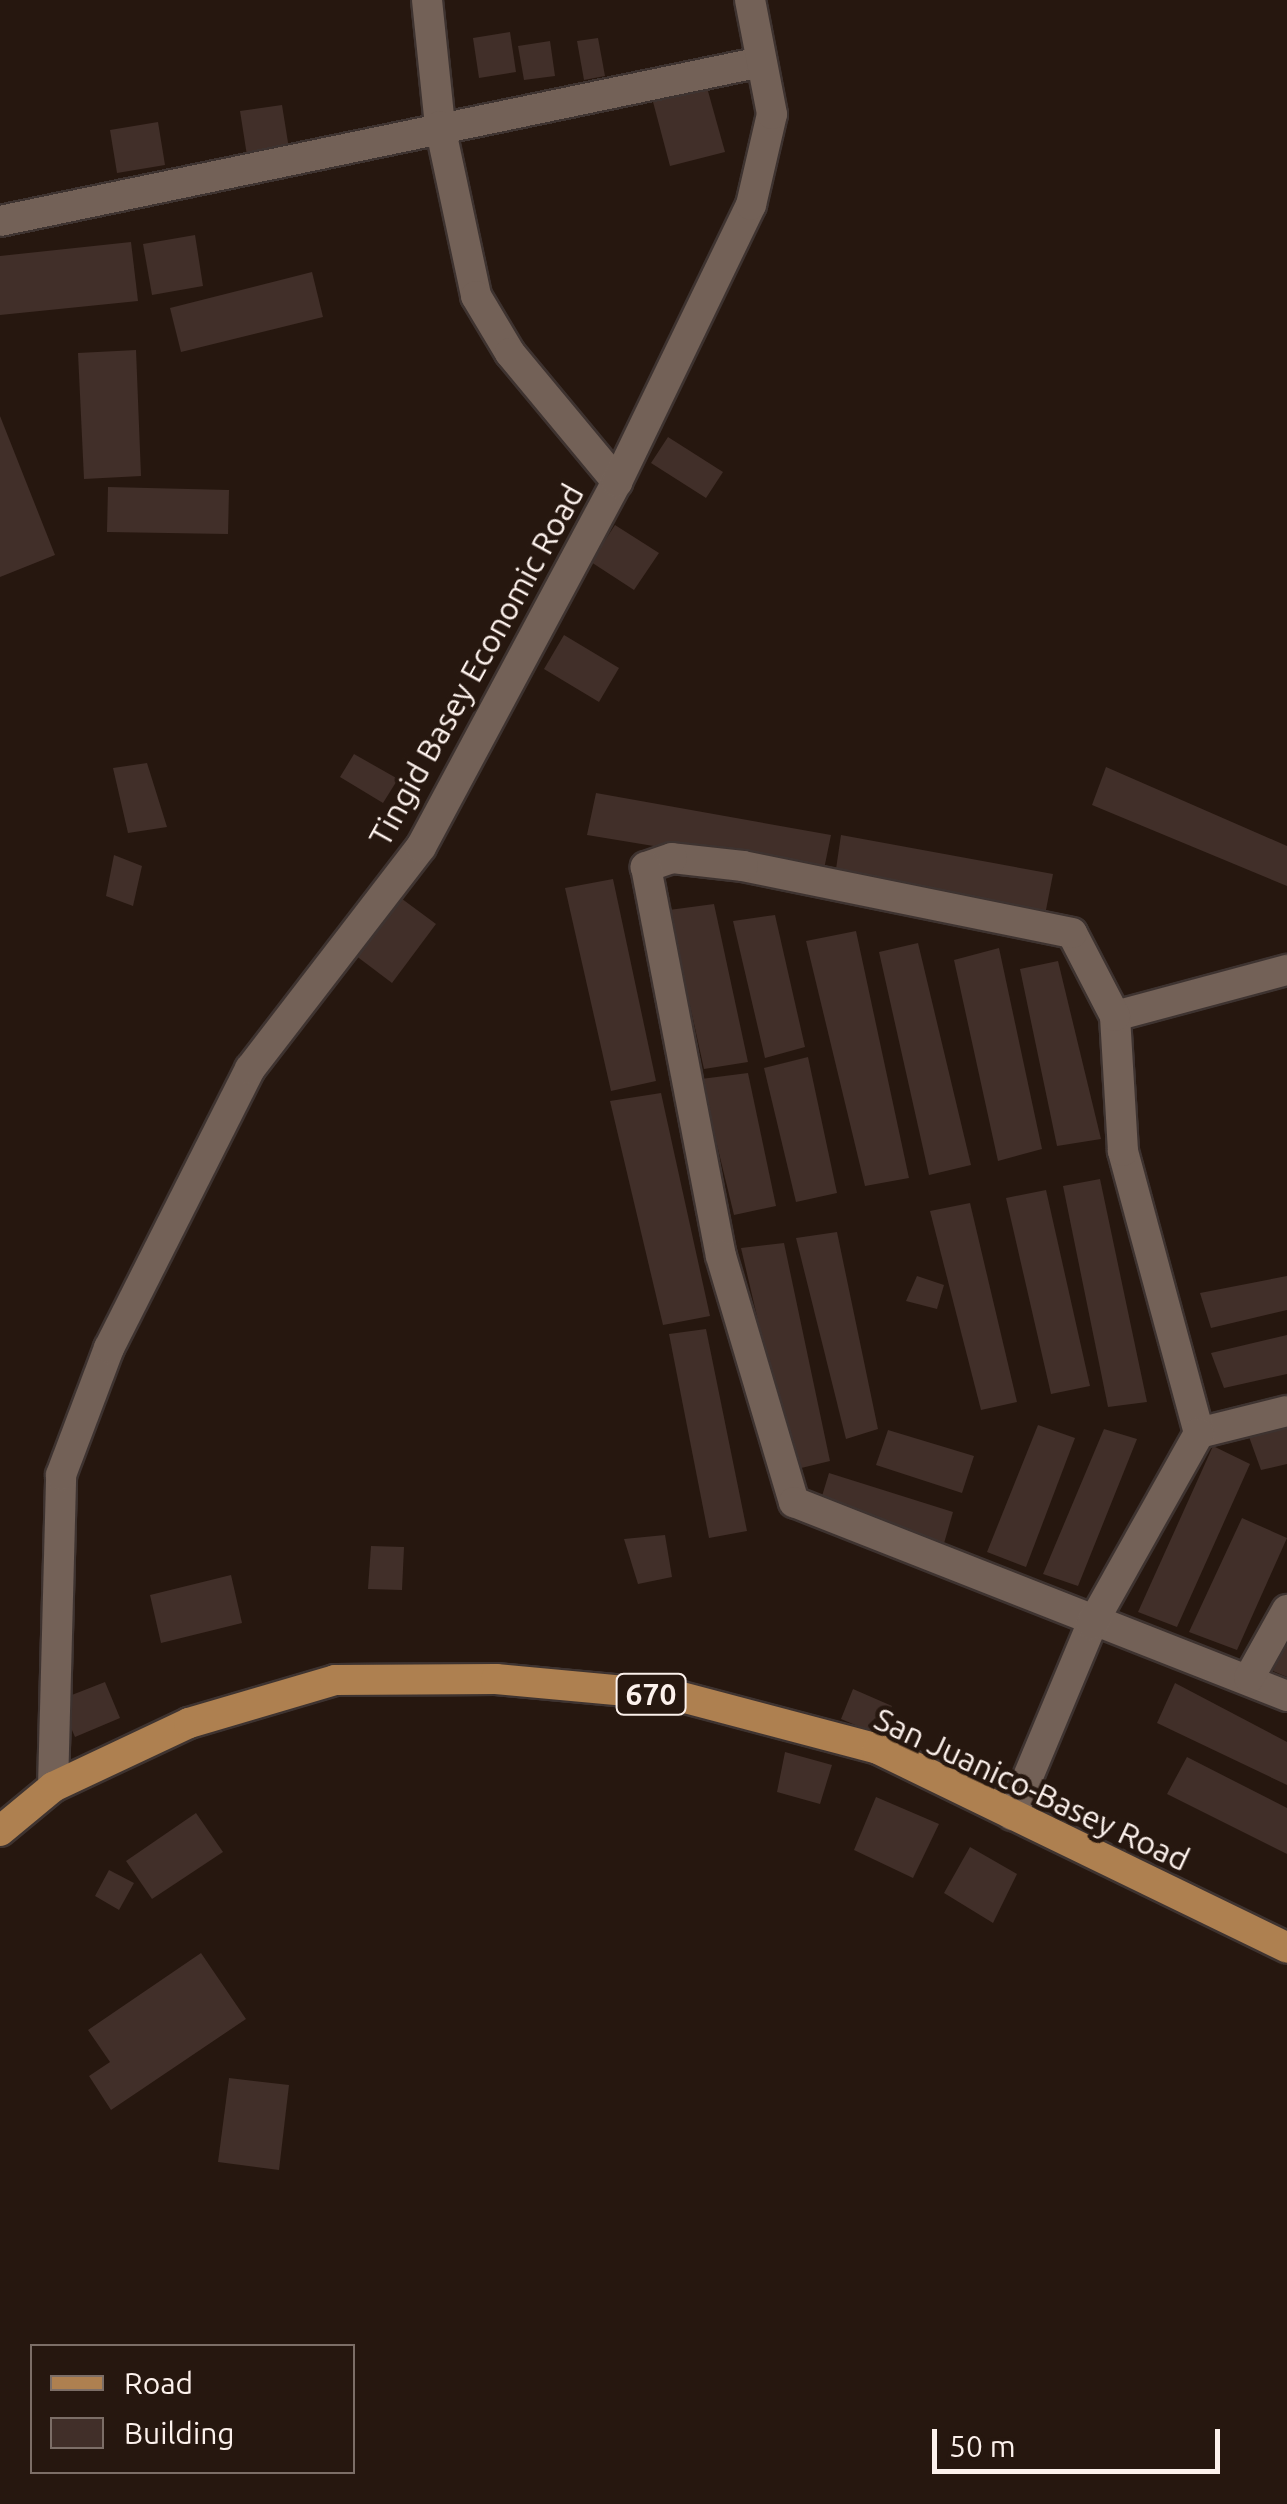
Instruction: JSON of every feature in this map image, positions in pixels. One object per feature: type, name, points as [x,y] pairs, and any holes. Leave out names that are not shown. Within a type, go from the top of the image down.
[{"type":"main road","name":"San Juanico-Basey Road","points":[[0,1832],[52,1788],[189,1723],[335,1680],[496,1680],[678,1696],[878,1748],[1287,1948]]},
{"type":"street","points":[[427,0],[440,126],[476,296],[510,354],[617,482]]},
{"type":"street","name":"Tingid Basey Economic Road","points":[[52,1788],[61,1475],[109,1348],[250,1069],[422,846],[617,482],[750,206],[772,114],[756,63],[750,0]]},
{"type":"street","points":[[0,221],[756,63]]},
{"type":"street","points":[[1012,1815],[1092,1624],[1199,1434],[1123,1150],[1114,1016],[1072,933],[743,866],[672,858],[646,867],[722,1256],[794,1502],[1092,1624],[1249,1678],[1287,1696]]},
{"type":"street","points":[[1114,1016],[1287,970]]},
{"type":"street","points":[[1199,1434],[1287,1411]]},
{"type":"street","points":[[1249,1678],[1287,1610]]},
{"type":"building","points":[[510,32],[516,72],[479,78],[473,38]]},
{"type":"building","points":[[598,38],[605,76],[584,80],[577,41]]},
{"type":"building","points":[[550,41],[555,76],[524,80],[518,46]]},
{"type":"building","points":[[706,84],[725,152],[670,166],[652,98]]},
{"type":"building","points":[[282,105],[290,155],[248,162],[240,111]]},
{"type":"building","points":[[158,122],[165,165],[117,173],[110,130]]},
{"type":"building","points":[[195,235],[203,286],[152,295],[143,244]]},
{"type":"building","points":[[131,242],[138,301],[0,315],[0,256]]},
{"type":"building","points":[[312,272],[323,317],[181,352],[170,308]]},
{"type":"building","points":[[136,350],[141,476],[84,479],[78,353]]},
{"type":"building","points":[[0,416],[55,555],[0,577]]},
{"type":"building","points":[[668,437],[723,472],[706,498],[651,463]]},
{"type":"building","points":[[108,487],[229,490],[228,534],[107,532]]},
{"type":"building","points":[[615,525],[659,553],[634,590],[591,562]]},
{"type":"building","points":[[564,635],[619,668],[599,702],[544,669]]},
{"type":"building","points":[[354,754],[398,779],[383,803],[340,777]]},
{"type":"building","points":[[147,763],[167,827],[128,833],[113,768]]},
{"type":"building","points":[[1106,767],[1287,846],[1287,886],[1092,805]]},
{"type":"building","points":[[596,793],[831,835],[823,874],[587,835]]},
{"type":"building","points":[[841,835],[1053,874],[1045,915],[835,876]]},
{"type":"building","points":[[114,855],[142,866],[133,906],[106,896]]},
{"type":"building","points":[[613,879],[656,1081],[611,1091],[565,888]]},
{"type":"building","points":[[390,890],[436,924],[392,983],[347,949]]},
{"type":"building","points":[[714,904],[748,1062],[704,1069],[669,910]]},
{"type":"building","points":[[775,915],[805,1047],[765,1058],[733,921]]},
{"type":"building","points":[[856,931],[909,1178],[865,1186],[806,941]]},
{"type":"building","points":[[918,943],[971,1165],[929,1175],[879,952]]},
{"type":"building","points":[[999,948],[1042,1149],[998,1161],[954,960]]},
{"type":"building","points":[[1058,961],[1101,1139],[1057,1146],[1020,969]]},
{"type":"building","points":[[808,1057],[837,1193],[796,1202],[764,1068]]},
{"type":"building","points":[[748,1073],[776,1206],[734,1215],[701,1079]]},
{"type":"building","points":[[661,1093],[710,1316],[663,1325],[610,1101]]},
{"type":"building","points":[[1100,1179],[1147,1402],[1108,1407],[1063,1186]]},
{"type":"building","points":[[1046,1190],[1090,1386],[1051,1394],[1006,1198]]},
{"type":"building","points":[[970,1203],[1017,1402],[981,1410],[930,1211]]},
{"type":"building","points":[[837,1232],[878,1429],[846,1439],[796,1238]]},
{"type":"building","points":[[784,1243],[830,1461],[793,1470],[741,1248]]},
{"type":"building","points":[[917,1276],[944,1285],[937,1309],[906,1301]]},
{"type":"building","points":[[1287,1276],[1287,1310],[1211,1328],[1200,1293]]},
{"type":"building","points":[[706,1329],[747,1531],[709,1538],[669,1334]]},
{"type":"building","points":[[1287,1335],[1287,1374],[1224,1388],[1211,1353]]},
{"type":"building","points":[[1038,1425],[1075,1438],[1026,1567],[987,1552]]},
{"type":"building","points":[[1287,1426],[1287,1464],[1261,1470],[1248,1434]]},
{"type":"building","points":[[1104,1429],[1137,1439],[1078,1586],[1043,1574]]},
{"type":"building","points":[[888,1430],[974,1456],[962,1493],[876,1465]]},
{"type":"building","points":[[1213,1446],[1250,1464],[1177,1627],[1138,1612]]},
{"type":"building","points":[[829,1473],[953,1512],[943,1547],[819,1506]]},
{"type":"building","points":[[1242,1518],[1287,1538],[1237,1650],[1189,1632]]},
{"type":"building","points":[[665,1535],[672,1577],[638,1584],[624,1539]]},
{"type":"building","points":[[371,1546],[404,1547],[402,1590],[368,1589]]},
{"type":"building","points":[[231,1575],[242,1623],[161,1643],[150,1595]]},
{"type":"building","points":[[1287,1642],[1287,1677],[1273,1671]]},
{"type":"building","points":[[105,1682],[120,1718],[75,1737],[59,1700]]},
{"type":"building","points":[[1175,1683],[1287,1742],[1287,1785],[1157,1723]]},
{"type":"building","points":[[853,1689],[892,1706],[879,1735],[841,1719]]},
{"type":"building","points":[[785,1752],[832,1765],[820,1804],[777,1792]]},
{"type":"building","points":[[1187,1757],[1287,1808],[1287,1854],[1167,1794]]},
{"type":"building","points":[[876,1797],[939,1824],[913,1878],[854,1850]]},
{"type":"building","points":[[196,1813],[223,1852],[152,1899],[126,1861]]},
{"type":"building","points":[[970,1847],[1017,1874],[993,1923],[944,1893]]},
{"type":"building","points":[[109,1870],[134,1883],[119,1910],[95,1896]]},
{"type":"building","points":[[201,1953],[246,2019],[111,2110],[89,2076],[110,2062],[88,2030]]},
{"type":"building","points":[[229,2078],[289,2085],[279,2170],[218,2162]]}]
